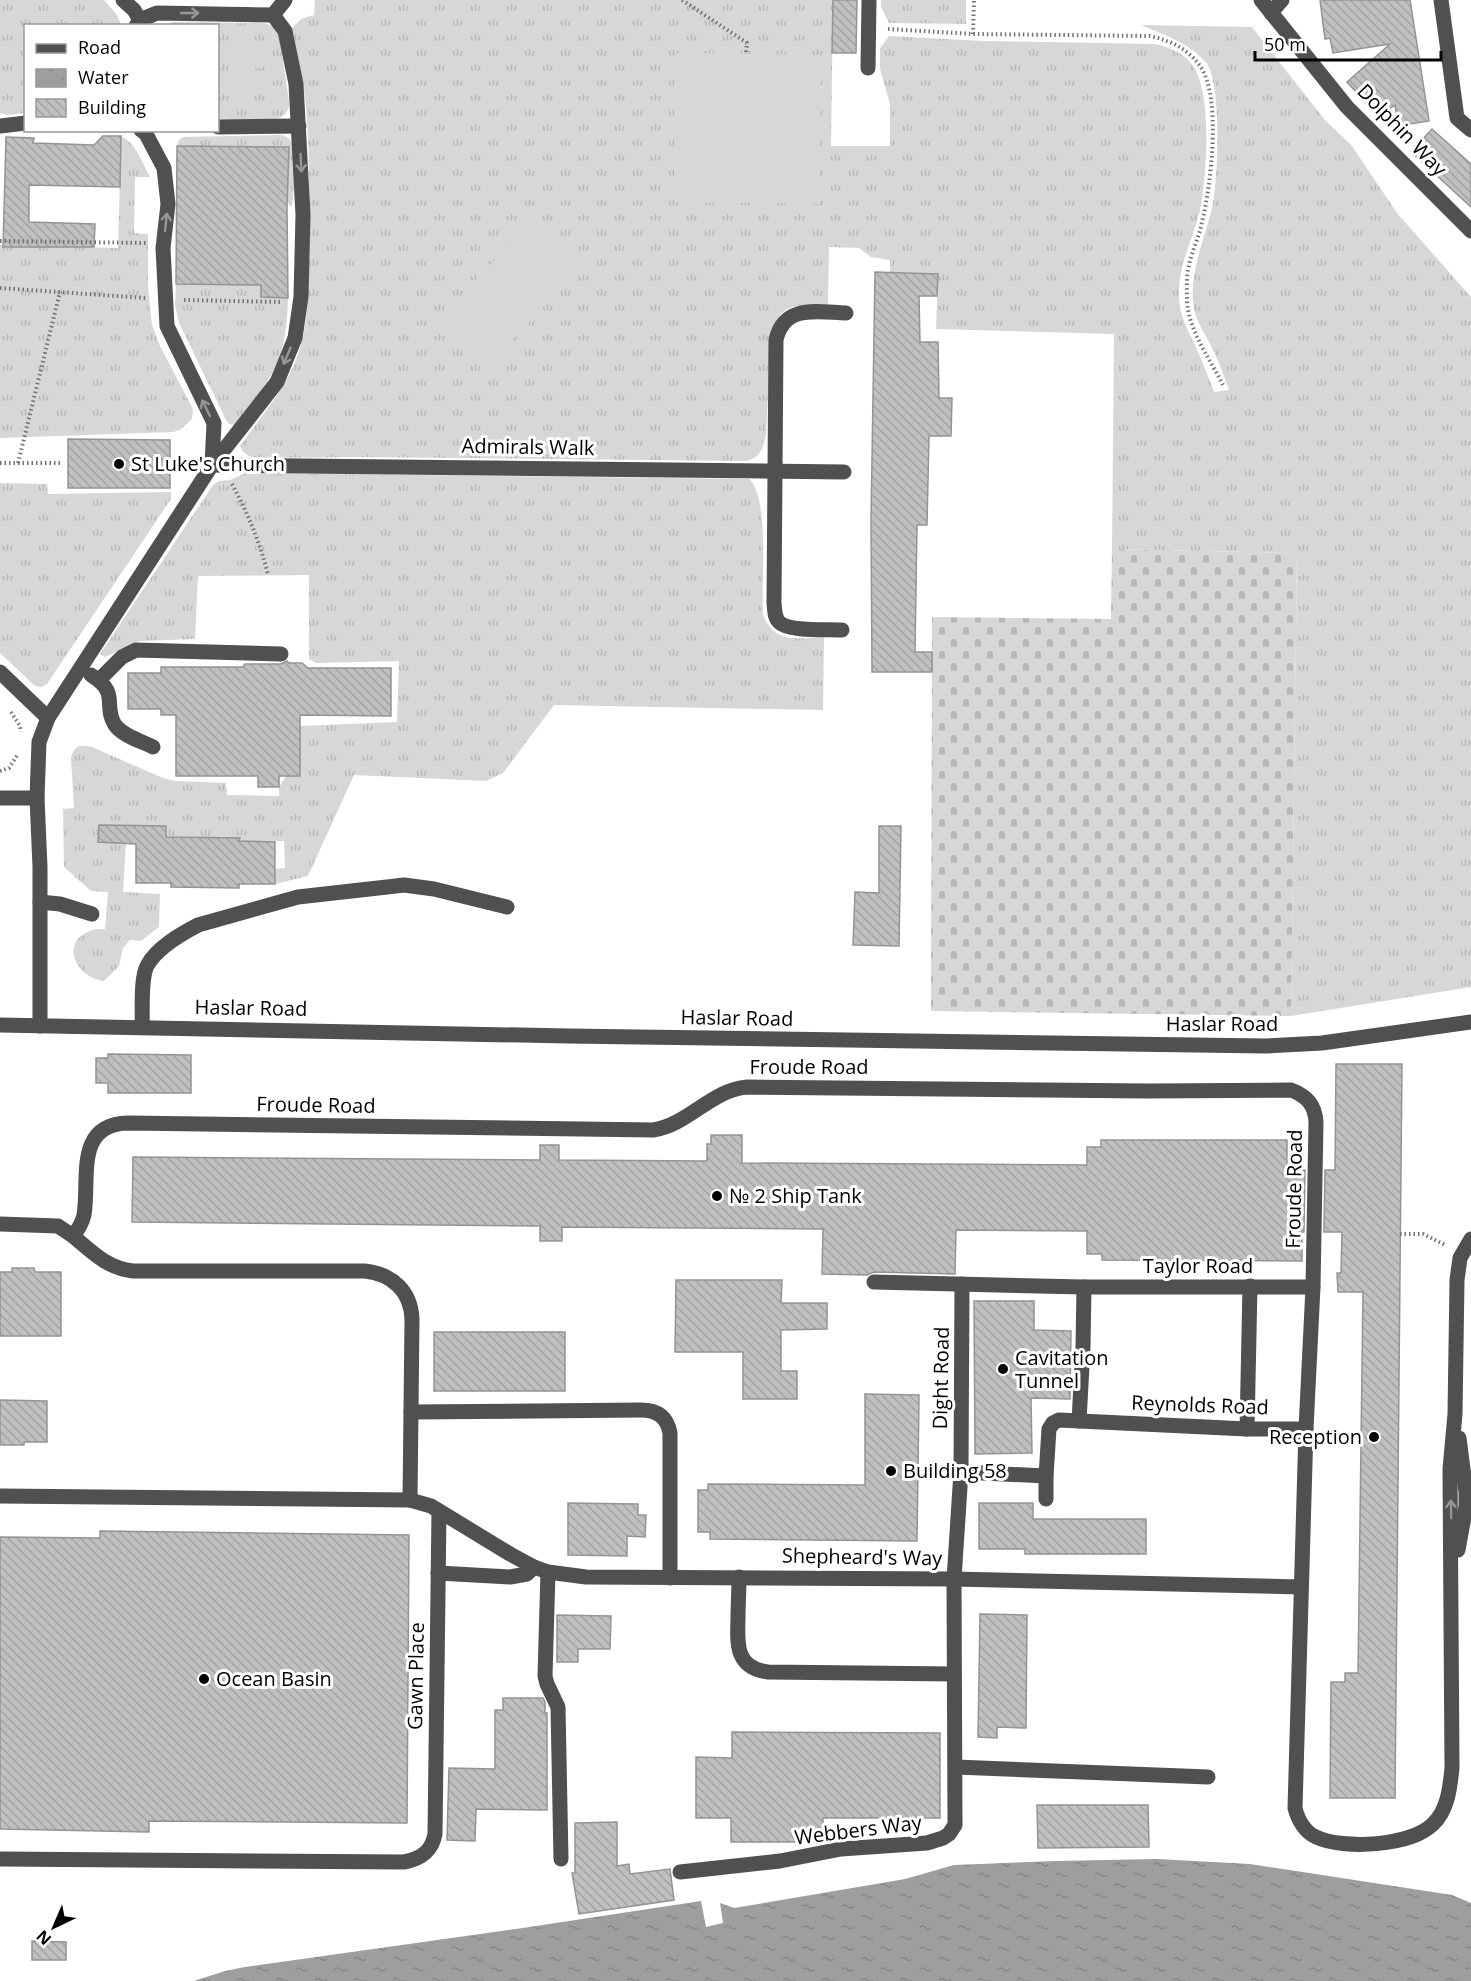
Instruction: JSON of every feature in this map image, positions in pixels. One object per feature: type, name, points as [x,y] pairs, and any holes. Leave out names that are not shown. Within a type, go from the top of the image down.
[{"type":"street","points":[[123,0],[134,10],[138,23],[157,13],[273,15]]},
{"type":"street","points":[[273,15],[285,0]]},
{"type":"street","points":[[868,68],[869,0]]},
{"type":"street","name":"Dolphin Way","points":[[1261,0],[1347,106],[1471,231]]},
{"type":"street","points":[[1271,13],[1282,0]]},
{"type":"street","points":[[1441,0],[1457,118],[1471,130]]},
{"type":"street","points":[[40,1026],[37,798],[39,742],[48,718],[213,465],[277,382],[295,338],[300,302],[303,215],[297,84],[285,31],[273,15]]},
{"type":"street","points":[[0,126],[24,123]]},
{"type":"street","points":[[219,127],[299,126]]},
{"type":"street","points":[[149,132],[164,168],[168,204],[163,248],[167,326],[214,423],[213,465]]},
{"type":"street","points":[[842,630],[789,627],[778,622],[776,617],[774,603],[776,340],[780,329],[789,317],[798,313],[846,313]]},
{"type":"street","name":"Admirals Walk","points":[[213,465],[844,472]]},
{"type":"street","points":[[99,680],[122,657],[136,650],[280,654]]},
{"type":"street","points":[[80,669],[99,680],[108,690],[112,718],[116,726],[129,736],[153,747]]},
{"type":"street","points":[[0,672],[48,718]]},
{"type":"street","points":[[0,798],[37,798]]},
{"type":"street","points":[[142,1027],[147,966],[166,946],[184,932],[198,925],[298,897],[404,885],[434,889],[507,907]]},
{"type":"street","points":[[40,902],[60,904],[92,914]]},
{"type":"street","name":"Haslar Road","points":[[0,1025],[1266,1046],[1322,1043],[1471,1022]]},
{"type":"street","name":"Froude Road","points":[[73,1236],[84,1214],[85,1176],[90,1148],[106,1128],[117,1124],[648,1131],[669,1126],[731,1089],[747,1087],[1291,1090],[1302,1095],[1310,1102],[1316,1116],[1313,1287],[1306,1429],[1295,1802],[1296,1813],[1302,1826],[1315,1837],[1332,1842],[1356,1844],[1389,1842],[1418,1834],[1433,1825],[1446,1804],[1452,1768],[1452,1589],[1466,1506],[1455,1414],[1458,1269],[1462,1254],[1471,1239]]},
{"type":"street","points":[[0,1224],[58,1227],[73,1236],[107,1264],[133,1271],[365,1271],[385,1275],[395,1281],[405,1293],[412,1311],[410,1500]]},
{"type":"street","name":"Taylor Road","points":[[874,1282],[1084,1287],[1313,1287]]},
{"type":"street","name":"Dight Road","points":[[954,1579],[961,1472],[962,1284]]},
{"type":"street","points":[[1247,1430],[1250,1286]]},
{"type":"street","points":[[1079,1421],[1084,1287]]},
{"type":"street","points":[[411,1412],[641,1410],[657,1412],[667,1422],[670,1433],[670,1578]]},
{"type":"street","name":"Reynolds Road","points":[[1046,1476],[1049,1429],[1050,1425],[1059,1420],[1247,1430],[1306,1429]]},
{"type":"street","points":[[961,1472],[1046,1476],[1046,1499]]},
{"type":"street","points":[[0,1496],[410,1500],[423,1503],[439,1511]]},
{"type":"street","name":"Shepheard's Way","points":[[439,1511],[510,1554],[541,1569],[586,1577],[954,1579],[1301,1587]]},
{"type":"street","name":"Gawn Place","points":[[0,1859],[404,1862],[421,1856],[432,1846],[435,1834],[439,1511]]},
{"type":"street","points":[[438,1573],[510,1577],[541,1569],[545,1676],[559,1710],[561,1858]]},
{"type":"street","points":[[739,1577],[738,1646],[745,1660],[757,1670],[954,1674]]},
{"type":"street","name":"Webbers Way","points":[[680,1872],[780,1861],[841,1850],[939,1840],[949,1834],[955,1825],[954,1579]]},
{"type":"street","points":[[956,1767],[1208,1777]]},
{"type":"path","points":[[682,0],[747,43],[746,54]]},
{"type":"path","points":[[973,34],[974,0]]},
{"type":"path","points":[[869,30],[1150,36],[1172,42],[1188,53],[1206,75],[1210,93],[1211,165],[1202,225],[1188,267],[1187,304],[1192,325],[1223,385]]},
{"type":"path","points":[[0,241],[148,243],[163,248]]},
{"type":"path","points":[[0,288],[166,299],[300,302]]},
{"type":"path","points":[[18,463],[60,292]]},
{"type":"path","points":[[0,463],[61,463]]},
{"type":"path","points":[[213,465],[230,480],[250,519],[268,575]]},
{"type":"path","points":[[6,708],[20,726],[22,741]]},
{"type":"path","points":[[0,771],[9,768],[17,757],[19,749]]},
{"type":"path","points":[[1400,1234],[1423,1234]]},
{"type":"green space","points":[[0,0],[104,0],[117,15],[121,24],[24,24],[24,113],[7,115],[0,113]]},
{"type":"green space","points":[[315,0],[833,0],[831,146],[890,146],[890,104],[880,69],[880,48],[889,36],[983,41],[1155,44],[1174,50],[1191,63],[1198,75],[1203,92],[1206,156],[1203,195],[1180,276],[1179,287],[1184,322],[1214,392],[1229,390],[1201,328],[1193,302],[1196,266],[1212,208],[1216,177],[1217,112],[1212,75],[1207,64],[1193,50],[1177,40],[1141,25],[1252,27],[1324,119],[1352,146],[1397,213],[1471,297],[1471,987],[1291,1016],[1297,553],[1112,549],[1114,334],[936,329],[938,274],[890,272],[890,260],[871,257],[859,248],[829,247],[828,305],[792,307],[786,310],[775,323],[771,334],[766,435],[761,451],[747,461],[252,458],[243,452],[240,446],[272,403],[292,369],[304,331],[309,275],[308,141],[304,87],[291,29],[301,19],[314,15]]},
{"type":"green space","points":[[881,0],[966,0],[966,24],[889,23],[881,7]]},
{"type":"green space","points":[[175,22],[262,23],[272,26],[280,41],[288,110],[281,117],[269,120],[219,119],[219,24],[164,24]]},
{"type":"green space","points":[[236,44],[253,52],[262,68],[236,68]]},
{"type":"green space","points":[[675,53],[821,55],[819,204],[674,202]]},
{"type":"green space","points":[[262,74],[253,92],[235,101],[235,75]]},
{"type":"green space","points":[[282,135],[291,141],[296,157],[292,207],[261,180],[177,146],[183,137]]},
{"type":"green space","points":[[118,136],[124,138],[133,147],[150,177],[135,177],[134,233],[148,234],[148,287],[152,325],[160,346],[193,409],[192,419],[180,430],[173,432],[0,438],[0,245],[118,248],[121,140]]},
{"type":"green space","points":[[532,220],[582,266],[486,368],[437,321]]},
{"type":"green space","points":[[176,284],[261,285],[261,297],[288,298],[285,337],[281,353],[268,380],[236,425],[229,424],[226,420],[179,323],[175,305]]},
{"type":"green space","points":[[245,473],[749,479],[756,489],[762,522],[763,614],[768,624],[780,635],[796,638],[824,637],[823,710],[554,705],[503,773],[486,781],[354,775],[308,876],[275,884],[274,869],[285,868],[284,841],[126,843],[123,892],[160,894],[159,927],[141,941],[130,940],[123,948],[119,966],[104,981],[94,978],[85,973],[75,959],[75,943],[81,936],[92,930],[105,929],[108,892],[91,891],[64,867],[63,809],[74,808],[71,758],[76,748],[92,747],[163,778],[176,781],[226,783],[227,795],[279,796],[279,787],[300,755],[300,726],[397,722],[399,661],[316,663],[309,659],[309,575],[198,576],[195,639],[139,641],[105,657],[100,654],[213,485]]},
{"type":"green space","points":[[0,483],[47,484],[48,494],[171,492],[171,499],[47,684],[41,687],[35,686],[0,653]]},
{"type":"green space","points":[[1112,549],[1297,553],[1291,1016],[931,1011],[932,617],[1111,619]]},
{"type":"water","points":[[1157,1859],[1250,1864],[1452,1895],[1471,1903],[1471,1981],[194,1981],[245,1967],[701,1901],[706,1927],[723,1923],[720,1903],[734,1908],[905,1879],[954,1865]]},
{"type":"building","points":[[833,0],[857,0],[856,53],[832,53]]},
{"type":"building","points":[[1320,0],[1410,0],[1429,121],[1398,126],[1395,105],[1379,117],[1347,82],[1390,44],[1333,53],[1330,38],[1325,39]]},
{"type":"building","points":[[1432,129],[1471,164],[1471,207],[1411,152]]},
{"type":"building","points":[[103,136],[121,136],[120,187],[29,185],[29,222],[95,224],[94,247],[3,247],[6,137],[34,138],[33,143],[94,145]]},
{"type":"building","points":[[177,146],[289,147],[288,298],[261,297],[261,285],[176,284]]},
{"type":"building","points":[[875,272],[938,274],[937,296],[919,296],[920,342],[938,342],[939,398],[952,398],[951,436],[929,436],[927,525],[917,525],[915,652],[932,652],[932,672],[872,672],[871,521]]},
{"type":"building","name":"St Luke's Church","points":[[68,439],[170,440],[170,488],[68,488]]},
{"type":"building","points":[[287,661],[302,663],[308,668],[391,668],[391,716],[300,715],[300,776],[279,776],[279,787],[258,787],[258,776],[176,776],[176,715],[161,715],[161,709],[128,709],[128,673],[161,673],[161,667],[243,667],[245,664],[281,664]]},
{"type":"building","points":[[99,825],[166,826],[166,837],[240,838],[239,841],[275,842],[275,884],[239,884],[239,888],[171,887],[171,883],[136,883],[136,844],[98,842]]},
{"type":"building","points":[[879,826],[901,826],[899,946],[853,945],[855,892],[879,893]]},
{"type":"building","points":[[108,1054],[191,1055],[191,1093],[108,1093],[108,1083],[96,1083],[96,1058],[108,1058]]},
{"type":"building","name":"Reception","points":[[1336,1064],[1402,1064],[1395,1798],[1330,1798],[1331,1682],[1345,1682],[1345,1673],[1358,1673],[1363,1292],[1338,1292],[1337,1273],[1341,1273],[1342,1232],[1324,1232],[1325,1170],[1335,1170]]},
{"type":"building","name":"№ 2 Ship Tank","points":[[711,1135],[742,1135],[742,1163],[1087,1165],[1087,1147],[1101,1147],[1101,1140],[1287,1140],[1287,1171],[1305,1170],[1302,1261],[1102,1260],[1102,1254],[1087,1254],[1087,1231],[956,1230],[955,1274],[874,1272],[867,1275],[822,1274],[823,1229],[562,1227],[562,1241],[540,1241],[540,1226],[132,1222],[133,1157],[540,1160],[540,1145],[559,1145],[559,1160],[707,1161],[707,1144],[711,1144]]},
{"type":"building","points":[[12,1268],[34,1268],[35,1272],[61,1272],[61,1336],[0,1336],[0,1272],[12,1272]]},
{"type":"building","points":[[676,1280],[782,1280],[781,1303],[827,1303],[827,1329],[781,1330],[781,1371],[797,1371],[797,1399],[743,1399],[743,1352],[675,1352]]},
{"type":"building","name":"Cavitation Tunnel","points":[[974,1301],[1034,1301],[1034,1330],[1071,1331],[1070,1399],[1031,1398],[1032,1453],[975,1454]]},
{"type":"building","points":[[434,1332],[565,1332],[565,1391],[434,1391]]},
{"type":"building","name":"Building 58","points":[[865,1394],[919,1395],[917,1541],[710,1539],[710,1532],[698,1532],[698,1490],[708,1490],[708,1484],[865,1485]]},
{"type":"building","points":[[0,1400],[47,1401],[47,1442],[0,1445]]},
{"type":"building","points":[[568,1503],[638,1504],[638,1515],[646,1515],[645,1537],[627,1536],[627,1556],[568,1555]]},
{"type":"building","points":[[979,1503],[1033,1503],[1033,1519],[1146,1519],[1146,1554],[1025,1554],[1025,1549],[979,1549]]},
{"type":"building","name":"Ocean Basin","points":[[100,1531],[409,1535],[407,1823],[149,1821],[149,1832],[0,1829],[0,1537],[100,1538]]},
{"type":"building","points":[[980,1614],[1027,1615],[1026,1728],[997,1727],[997,1738],[978,1737]]},
{"type":"building","points":[[557,1615],[611,1616],[610,1649],[578,1649],[578,1662],[557,1662]]},
{"type":"building","points":[[503,1698],[543,1698],[545,1702],[547,1810],[476,1809],[475,1841],[447,1840],[449,1768],[495,1769],[495,1710],[503,1710]]},
{"type":"building","points":[[732,1732],[940,1733],[940,1818],[823,1818],[823,1842],[731,1842],[731,1818],[696,1818],[696,1757],[732,1758]]},
{"type":"building","points":[[1037,1805],[1148,1805],[1149,1847],[1038,1848]]},
{"type":"building","points":[[617,1822],[617,1866],[629,1864],[630,1874],[670,1869],[674,1900],[579,1914],[572,1873],[575,1873],[575,1823]]},
{"type":"building","points":[[32,1941],[66,1942],[66,1960],[32,1960]]},
{"type":"place","name":"St Luke's Church","points":[[119,464]]},
{"type":"place","name":"№ 2 Ship Tank","points":[[717,1196]]},
{"type":"place","name":"Cavitation Tunnel","points":[[1003,1369]]},
{"type":"place","name":"Reception","points":[[1374,1437]]},
{"type":"place","name":"Building 58","points":[[891,1471]]},
{"type":"place","name":"Ocean Basin","points":[[204,1679]]}]
